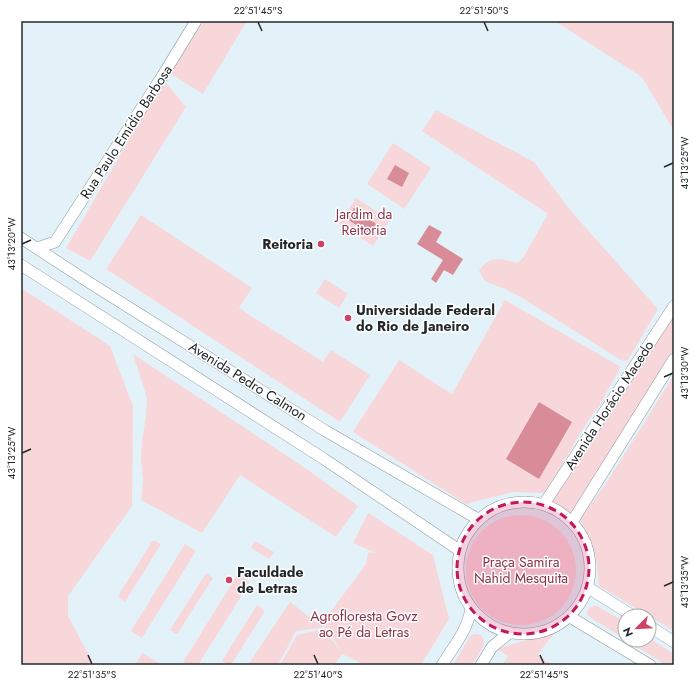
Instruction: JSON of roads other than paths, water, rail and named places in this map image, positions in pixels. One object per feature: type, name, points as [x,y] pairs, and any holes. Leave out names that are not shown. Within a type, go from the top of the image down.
[{"type":"street","name":"Rua Paulo Emídio Barbosa","points":[[55,242],[196,21]]},
{"type":"street","name":"Avenida Pedro Calmon","points":[[21,238],[324,430],[478,519]]},
{"type":"street","points":[[37,248],[55,242],[58,262]]},
{"type":"street","name":"Avenida Pedro Calmon","points":[[21,265],[324,459],[459,550]]},
{"type":"street","name":"Avenida Horácio Macedo","points":[[544,504],[674,306]]},
{"type":"street","name":"Avenida Horácio Macedo","points":[[572,522],[674,359]]},
{"type":"street","points":[[527,501],[544,504],[559,511],[572,522],[582,536],[588,552],[590,570],[587,588],[582,601],[570,617],[559,625],[542,632],[523,635],[508,634],[486,623],[471,608],[461,590],[457,570],[459,550],[466,533],[478,519],[492,509],[509,502],[527,501]]},
{"type":"street","points":[[587,588],[620,608]]},
{"type":"street","points":[[442,665],[466,627],[471,608]]},
{"type":"street","points":[[570,617],[650,665]]},
{"type":"street","points":[[657,631],[674,642]]},
{"type":"street","points":[[480,665],[492,647],[508,634]]},
{"type":"place","name":"Reitoria","points":[[321,244]]},
{"type":"place","name":"Universidade Federal do Rio de Janeiro","points":[[348,318]]},
{"type":"place","name":"Faculdade de Letras","points":[[229,580]]},
{"type":"park label","name":"Jardim da Reitoria","points":[[364,222]]},
{"type":"park label","name":"Praça Samira Nahid Mesquita","points":[[521,570]]},
{"type":"park label","name":"Agrofloresta Govz ao Pé da Letras","points":[[364,624]]}]
